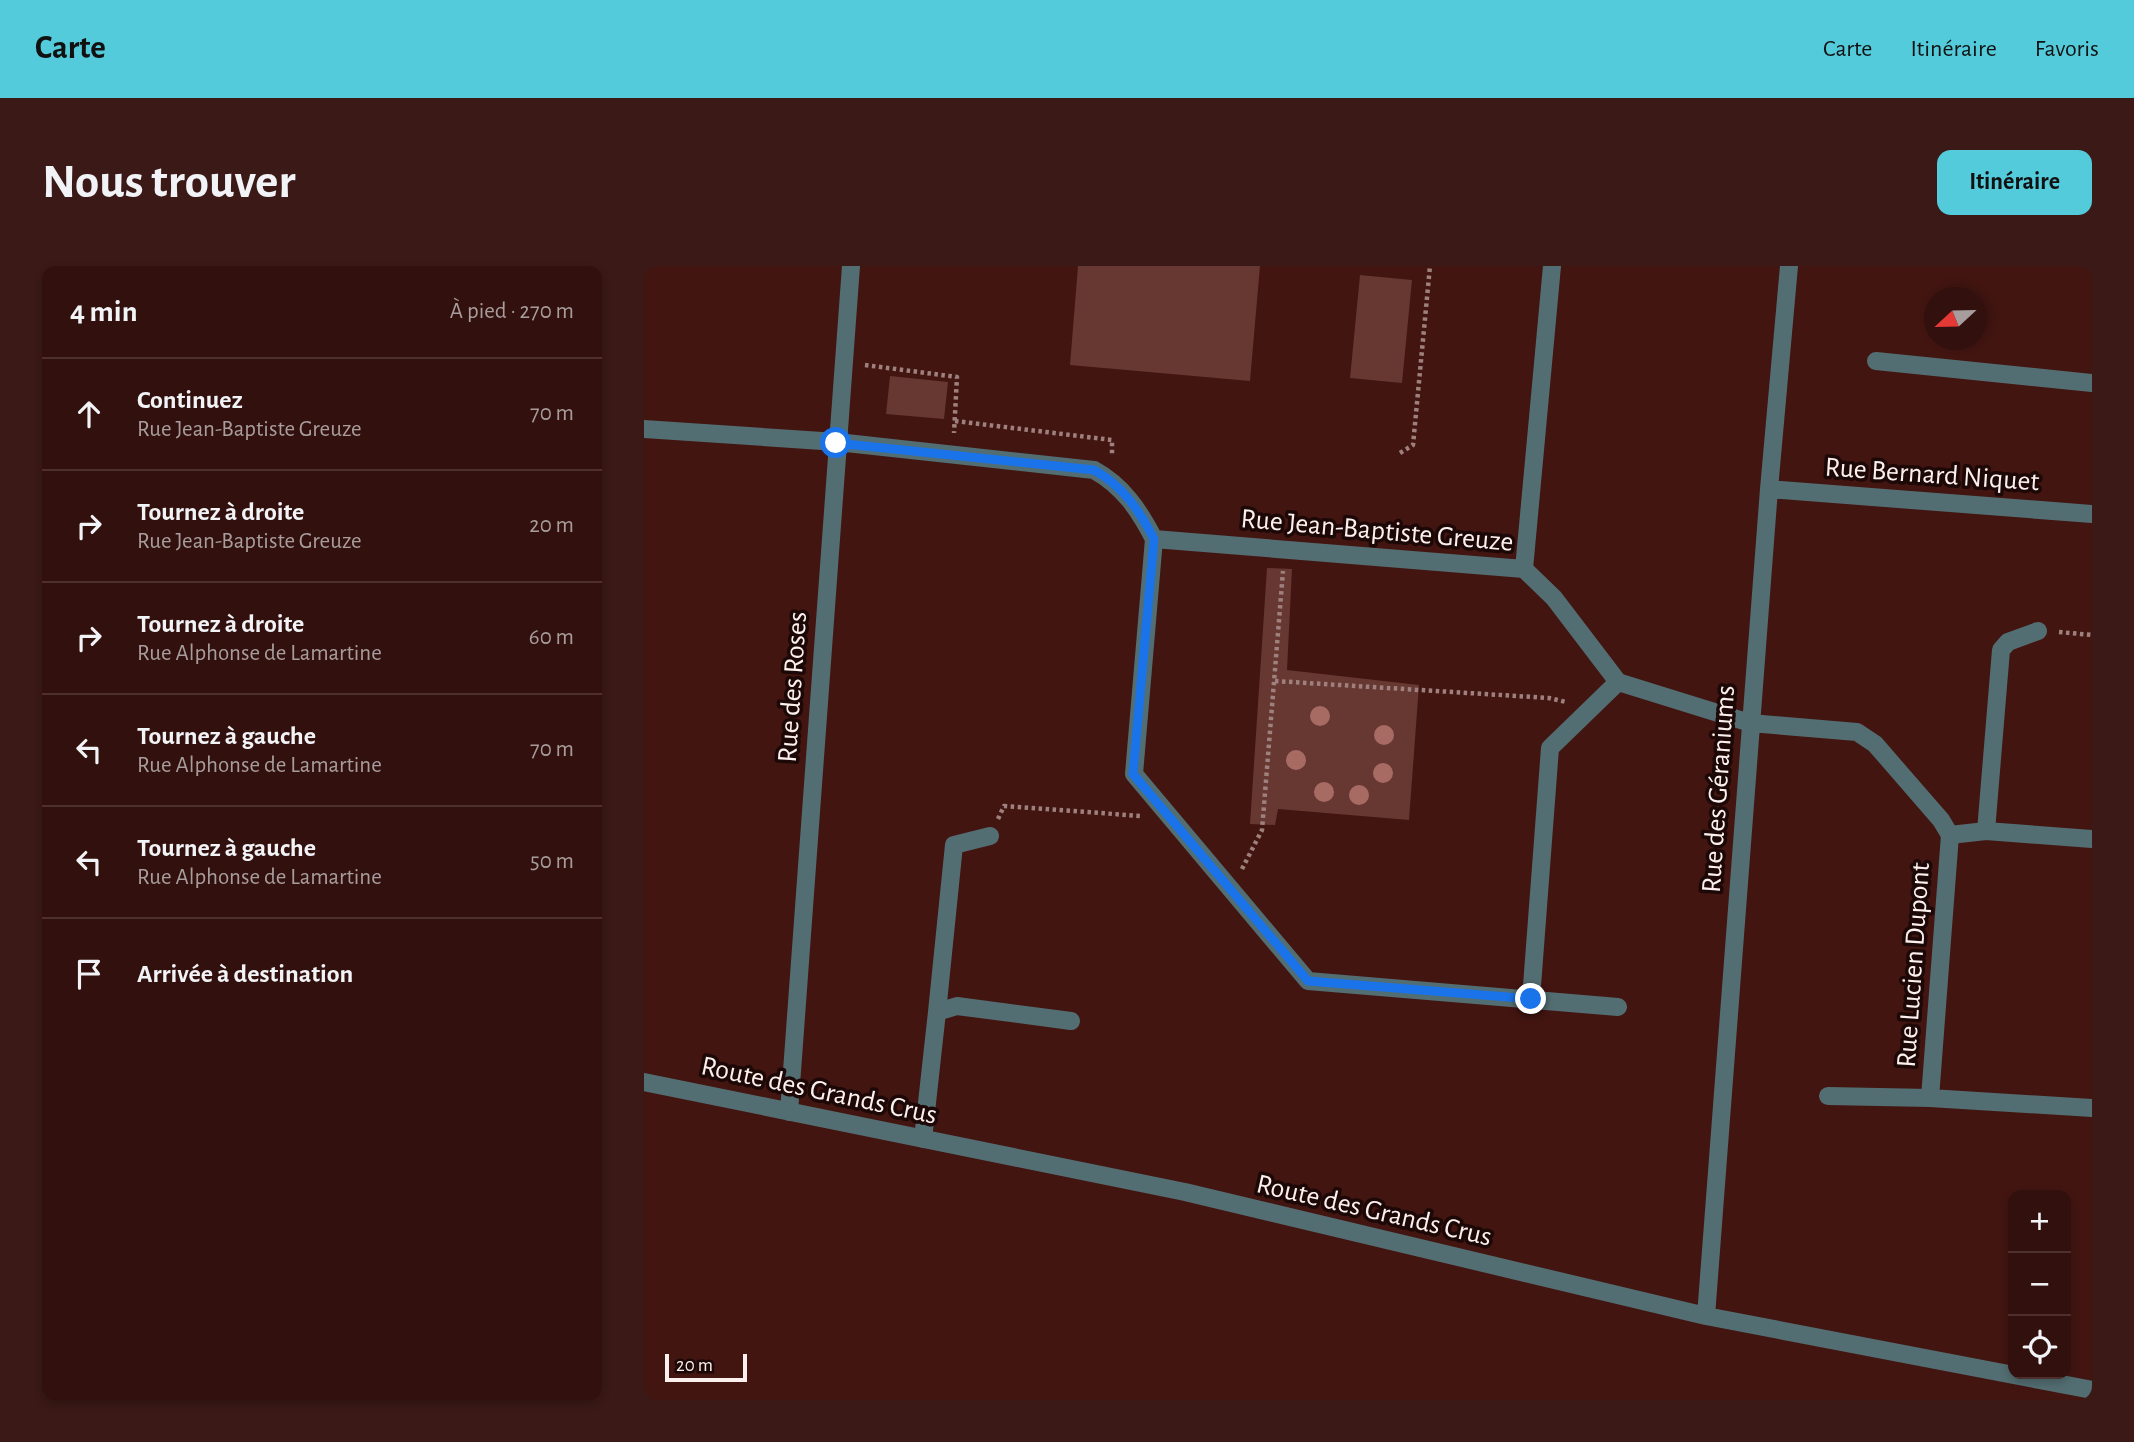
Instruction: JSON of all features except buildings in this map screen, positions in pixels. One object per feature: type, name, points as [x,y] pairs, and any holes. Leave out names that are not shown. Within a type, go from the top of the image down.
[{"type":"street","name":"Rue des Roses","points":[[789,1112],[851,266]]},
{"type":"street","points":[[1524,569],[1552,266]]},
{"type":"street","name":"Rue des Géraniums","points":[[1706,1315],[1769,489],[1789,266]]},
{"type":"street","points":[[1876,360],[2092,383]]},
{"type":"street","points":[[644,429],[836,443],[1094,470],[1114,481],[1139,511],[1154,539],[1133,774],[1166,809],[1308,981],[1618,1007]]},
{"type":"street","name":"Rue Bernard Niquet","points":[[1769,489],[2092,514]]},
{"type":"street","name":"Rue Jean-Baptiste Greuze","points":[[1154,539],[1524,569],[1554,598],[1618,682]]},
{"type":"street","points":[[1986,831],[2001,650],[2008,642],[2038,631]]},
{"type":"street","points":[[1531,999],[1550,748],[1618,682],[1751,723],[1857,732],[1875,744],[1941,820],[1950,835],[1986,831],[2092,839]]},
{"type":"street","name":"Rue Lucien Dupont","points":[[1930,1098],[1950,835]]},
{"type":"street","points":[[923,1139],[954,845],[990,836]]},
{"type":"street","points":[[937,1012],[957,1006],[1071,1021]]},
{"type":"street","name":"Route des Grands Crus","points":[[644,1082],[1185,1192],[1706,1315],[2092,1390]]},
{"type":"street","name":"Rue Lucien Dupont","points":[[1828,1096],[1930,1098],[2092,1108]]},
{"type":"path","points":[[1400,453],[1413,445],[1430,266]]},
{"type":"path","points":[[843,362],[957,377],[953,455]]},
{"type":"path","points":[[955,421],[1112,440],[1114,481]]},
{"type":"path","points":[[1232,889],[1262,830],[1285,550]]},
{"type":"path","points":[[2038,631],[2092,635]]},
{"type":"path","points":[[1275,681],[1549,698],[1591,708]]},
{"type":"path","points":[[990,836],[1004,806],[1144,816],[1166,809]]},
{"type":"shaded area","points":[[1078,266],[1260,266],[1250,381],[1070,365]]},
{"type":"shaded area","points":[[1360,275],[1412,280],[1402,383],[1350,378]]},
{"type":"shaded area","points":[[890,376],[948,382],[944,419],[886,414]]},
{"type":"shaded area","points":[[1267,568],[1292,569],[1287,670],[1419,685],[1409,820],[1278,809],[1275,825],[1250,824]]},
{"type":"route","points":[[836,443],[1094,470],[1114,481],[1139,511],[1154,539],[1133,774],[1166,809],[1308,981],[1531,999]]}]
